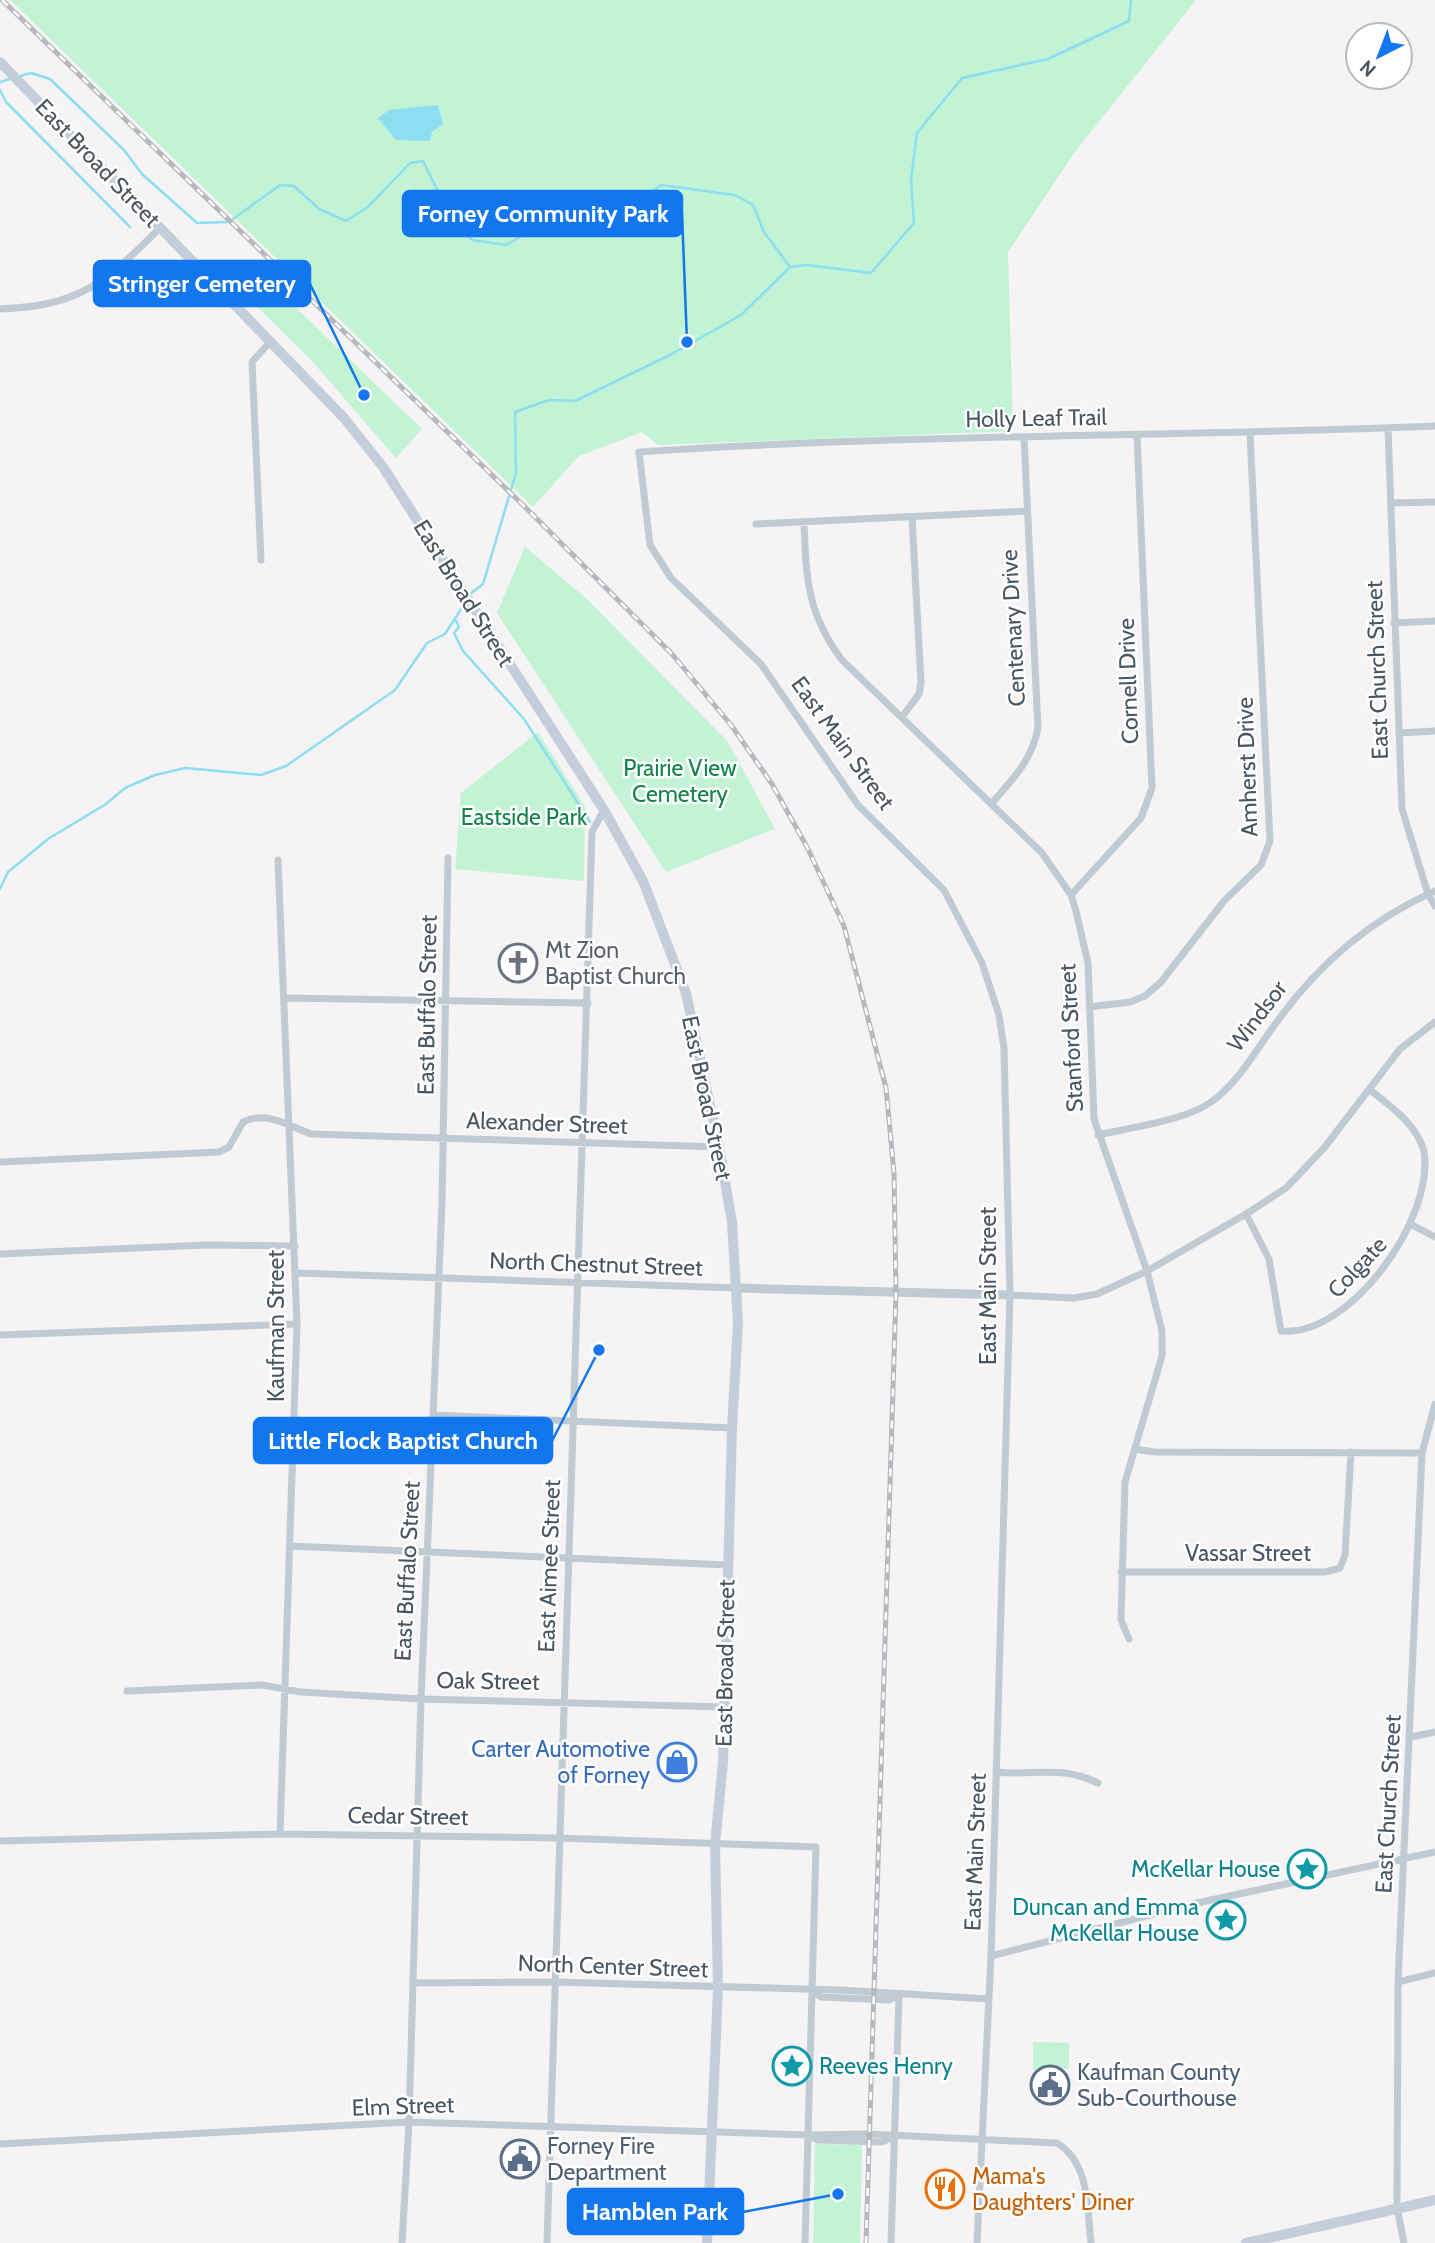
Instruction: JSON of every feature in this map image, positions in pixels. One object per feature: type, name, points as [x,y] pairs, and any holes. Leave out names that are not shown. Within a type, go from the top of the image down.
[{"type":"main road","name":"East Broad Street","points":[[3,65],[344,418],[383,467],[604,810],[643,881],[685,993],[719,1147],[732,1222],[737,1288],[723,1762],[715,1845],[718,1989],[707,2243]]},
{"type":"main road","points":[[1250,2243],[1435,2200]]},
{"type":"street","points":[[0,309],[67,300],[114,274],[160,228]]},
{"type":"street","points":[[261,560],[252,362],[270,342]]},
{"type":"street","name":"Holly Leaf Trail","points":[[639,452],[1024,436],[1250,434],[1435,426]]},
{"type":"street","name":"East Church Street","points":[[1388,428],[1402,809],[1435,906]]},
{"type":"street","name":"Amherst Drive","points":[[1089,1007],[1130,1002],[1146,996],[1161,982],[1224,901],[1261,865],[1268,854],[1270,841],[1250,434]]},
{"type":"street","name":"Cornell Drive","points":[[1071,895],[1141,818],[1152,788],[1137,435]]},
{"type":"street","name":"Centenary Drive","points":[[992,803],[1021,770],[1034,749],[1038,728],[1024,436]]},
{"type":"street","name":"East Main Street","points":[[639,452],[650,545],[671,578],[761,664],[858,805],[944,890],[982,962],[999,1015],[1004,1048],[1010,1295],[991,1956],[977,2243]]},
{"type":"street","points":[[1391,503],[1435,502]]},
{"type":"street","points":[[756,524],[1027,512]]},
{"type":"street","points":[[902,717],[919,694],[921,683],[912,517]]},
{"type":"street","name":"Stanford Street","points":[[804,522],[810,600],[819,625],[842,660],[1042,853],[1071,895],[1088,963],[1092,1099],[1098,1135],[1159,1310],[1162,1356],[1125,1482],[1121,1620],[1129,1639]]},
{"type":"street","points":[[1394,623],[1435,621]]},
{"type":"street","points":[[1399,733],[1435,731]]},
{"type":"street","name":"East Aimee Street","points":[[547,2243],[563,1702],[580,1283],[592,832],[604,810]]},
{"type":"street","name":"East Buffalo Street","points":[[402,2243],[409,2122],[421,1699],[444,1139],[448,858]]},
{"type":"street","name":"Kaufman Street","points":[[278,860],[297,1324],[280,1834]]},
{"type":"street","name":"Windsor","points":[[1098,1135],[1188,1113],[1214,1100],[1304,987],[1332,957],[1351,942],[1432,892]]},
{"type":"street","points":[[285,998],[588,1003]]},
{"type":"street","points":[[1010,1295],[1074,1298],[1097,1294],[1147,1271],[1246,1214],[1286,1188],[1324,1148],[1400,1049],[1435,1022]]},
{"type":"street","name":"Colgate","points":[[1246,1214],[1269,1259],[1280,1331],[1299,1333],[1340,1315],[1398,1254],[1414,1226],[1426,1180],[1424,1152],[1410,1122],[1369,1089]]},
{"type":"street","name":"Alexander Street","points":[[0,1162],[205,1154],[229,1147],[243,1122],[250,1119],[278,1119],[311,1134],[719,1147]]},
{"type":"street","points":[[1414,1226],[1435,1237]]},
{"type":"street","points":[[0,1254],[205,1245],[295,1246]]},
{"type":"street","name":"North Chestnut Street","points":[[296,1273],[896,1294],[1010,1295]]},
{"type":"street","points":[[0,1335],[297,1324]]},
{"type":"street","name":"East Church Street","points":[[1404,2243],[1397,2207],[1398,1982],[1422,1453],[1435,1404]]},
{"type":"street","points":[[434,1415],[732,1428]]},
{"type":"street","points":[[1135,1449],[1154,1452],[1422,1453]]},
{"type":"street","name":"Vassar Street","points":[[1121,1572],[1325,1572],[1340,1568],[1345,1555],[1352,1452]]},
{"type":"street","points":[[290,1546],[427,1554],[569,1556],[728,1565]]},
{"type":"street","name":"Oak Street","points":[[127,1691],[262,1685],[285,1690],[421,1699],[723,1707]]},
{"type":"street","points":[[1411,1737],[1435,1732]]},
{"type":"street","points":[[996,1772],[1022,1775],[1059,1770],[1097,1783]]},
{"type":"street","name":"Cedar Street","points":[[0,1841],[280,1834],[419,1835],[816,1847],[812,1991]]},
{"type":"street","points":[[991,1956],[1197,1903],[1435,1852]]},
{"type":"street","points":[[1398,1982],[1435,1973]]},
{"type":"street","name":"North Center Street","points":[[413,1983],[554,1982],[812,1991],[821,1997],[989,1999]]},
{"type":"street","points":[[805,2243],[812,1991]]},
{"type":"street","points":[[891,2243],[899,1996]]},
{"type":"street","name":"Elm Street","points":[[0,2144],[409,2122],[1057,2143],[1067,2149],[1078,2162],[1083,2177],[1091,2243]]},
{"type":"green space","points":[[10,0],[1196,0],[1074,153],[1008,252],[1013,431],[658,445],[642,432],[579,456],[533,507]]},
{"type":"green space","points":[[252,265],[422,429],[396,458],[312,361],[237,287]]},
{"type":"green space","name":"Prairie View Cemetery","points":[[525,547],[587,599],[728,742],[775,829],[666,872],[497,613]]},
{"type":"green space","name":"Eastside Park","points":[[538,732],[585,807],[584,881],[455,869],[461,793]]},
{"type":"green space","points":[[1033,2042],[1069,2043],[1069,2069],[1033,2070]]},
{"type":"green space","points":[[815,2144],[862,2145],[860,2243],[813,2243]]},
{"type":"water","points":[[438,105],[443,124],[432,132],[430,141],[396,140],[378,118],[389,110]]},
{"type":"waterway","points":[[470,594],[483,584],[516,473],[515,412],[549,400],[575,401],[670,355],[741,315],[790,267],[807,265],[871,273],[914,223],[911,180],[917,133],[962,78],[1048,59],[1129,21],[1131,0]]},
{"type":"waterway","points":[[20,76],[31,73],[50,79],[124,150],[142,174],[197,223],[226,222]]},
{"type":"waterway","points":[[0,82],[10,79]]},
{"type":"waterway","points":[[0,90],[6,102],[130,227]]},
{"type":"waterway","points":[[233,219],[280,185],[294,186],[319,209],[346,221],[368,207],[410,163],[423,161],[451,218],[472,240],[506,245],[531,231],[559,200],[594,213],[621,217],[661,185],[735,195],[753,205],[764,232],[790,267]]},
{"type":"waterway","points":[[0,889],[8,872],[48,839],[106,804],[125,788],[155,775],[185,768],[261,775],[286,766],[395,690],[427,643],[445,634],[465,603]]},
{"type":"waterway","points":[[456,621],[459,627],[454,633],[463,651],[524,719],[590,822]]},
{"type":"railway","points":[[2,0],[527,509],[672,654],[731,725],[772,784],[807,847],[844,926],[886,1088],[894,1173],[896,1294],[866,2243]]},
{"type":"place","name":"Forney Community Park","points":[[687,342]]},
{"type":"place","name":"Stringer Cemetery","points":[[364,395]]},
{"type":"place","name":"Mt Zion Baptist Church","points":[[518,963]]},
{"type":"place","name":"Little Flock Baptist Church","points":[[599,1350]]},
{"type":"place","name":"Carter Automotive of Forney","points":[[677,1762]]},
{"type":"place","name":"McKellar House","points":[[1307,1869]]},
{"type":"place","name":"Duncan and Emma McKellar House","points":[[1226,1920]]},
{"type":"place","name":"Reeves Henry","points":[[792,2066]]},
{"type":"place","name":"Kaufman County Sub-Courthouse","points":[[1050,2085]]},
{"type":"place","name":"Forney Fire Department","points":[[520,2159]]},
{"type":"place","name":"Mama's Daughters' Diner","points":[[945,2189]]},
{"type":"place","name":"Hamblen Park","points":[[838,2194]]}]
